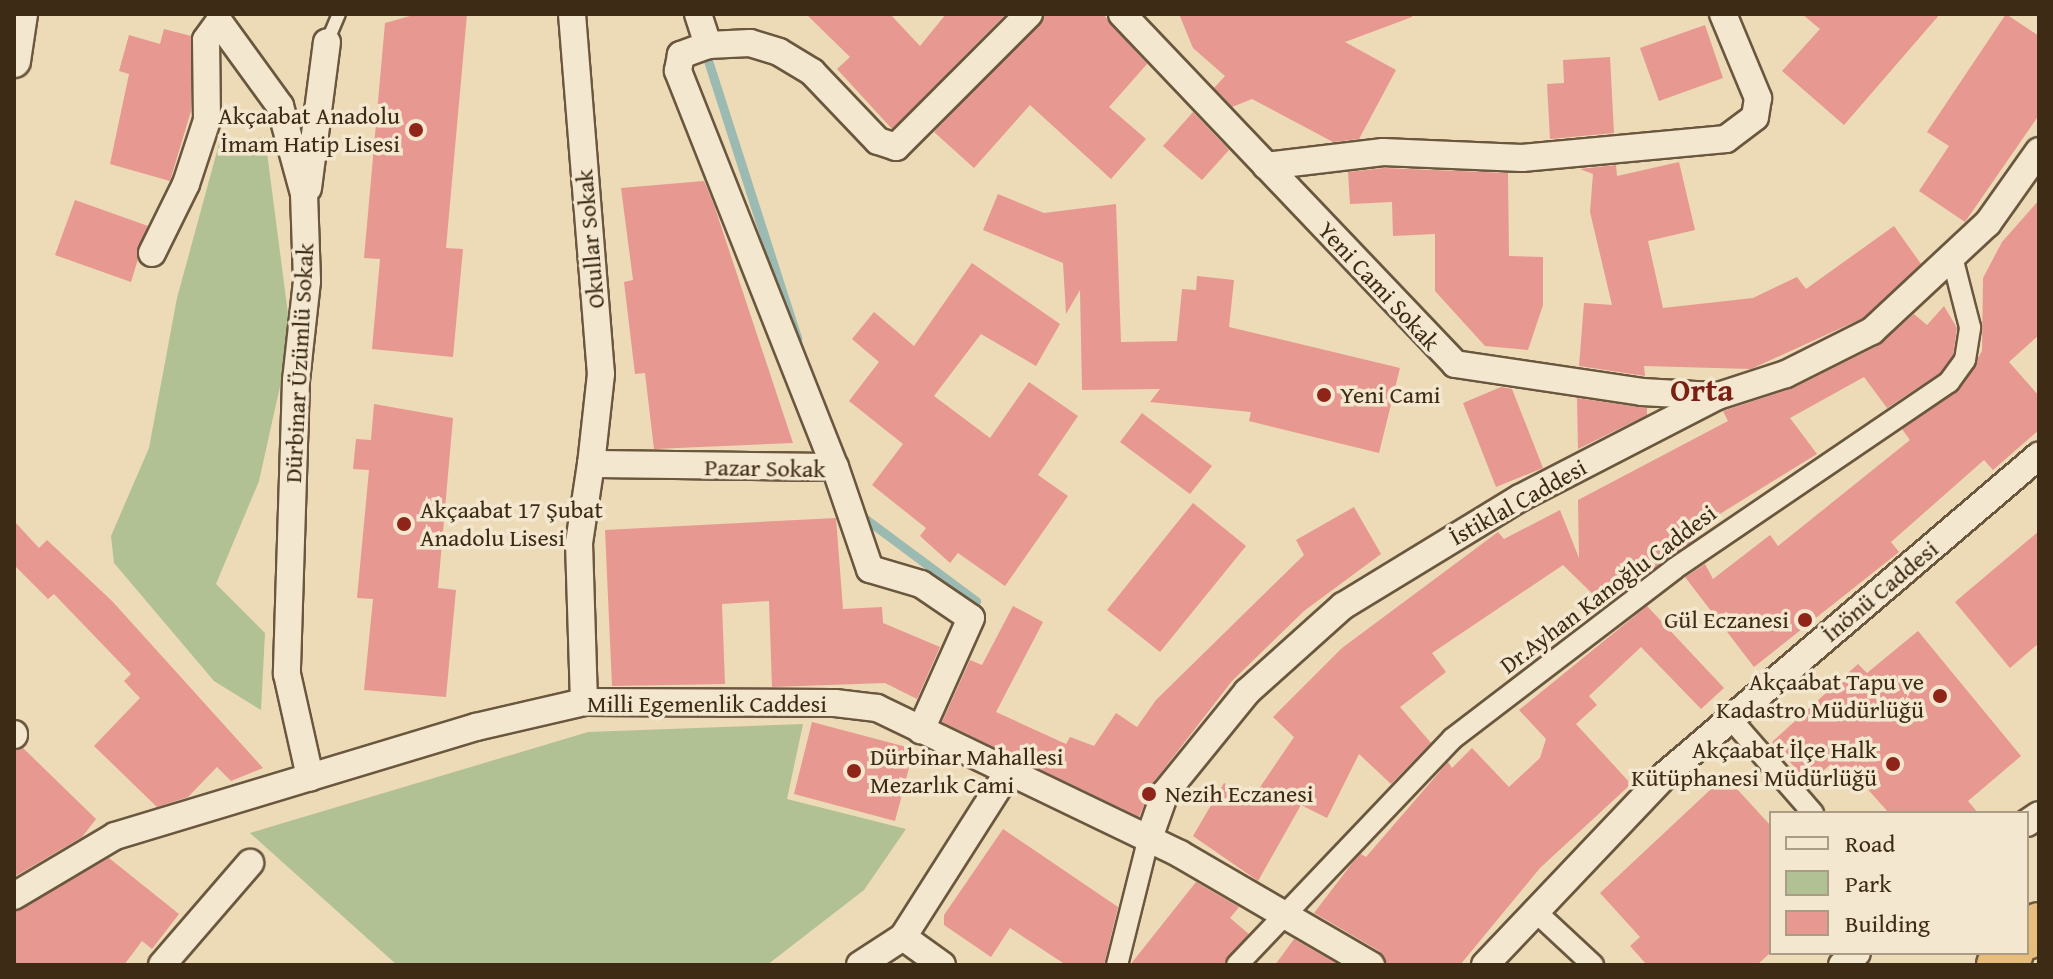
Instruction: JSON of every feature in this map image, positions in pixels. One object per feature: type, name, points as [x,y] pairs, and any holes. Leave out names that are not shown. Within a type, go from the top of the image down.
[{"type":"street","points":[[14,61],[21,14]]},
{"type":"street","name":"Okullar Sokak","points":[[572,14],[601,374],[591,464]]},
{"type":"street","points":[[698,14],[698,47],[678,71],[835,467]]},
{"type":"street","points":[[698,47],[750,43],[779,52],[812,72],[878,141],[896,147],[1029,14]]},
{"type":"street","name":"Yeni Cami Sokak","points":[[1122,14],[1455,364],[1642,392],[1718,396]]},
{"type":"street","points":[[1266,166],[1383,152],[1522,158],[1726,139],[1755,117],[1758,98],[1723,14]]},
{"type":"street","name":"Dürbinar Üzümlü Sokak","points":[[152,253],[186,184],[207,120],[206,40],[219,22],[280,106],[304,194],[287,674],[310,777]]},
{"type":"street","points":[[304,219],[327,42]]},
{"type":"street","name":"İstiklal Caddesi","points":[[1117,965],[1148,841],[1165,793],[1247,692],[1343,606],[1520,498],[1718,396],[1845,346],[1953,261],[2039,151]]},
{"type":"street","name":"Dr.Ayhan Kanoğlu Caddesi","points":[[1237,965],[1281,912],[1452,739],[1674,569],[1949,382],[1965,360],[1970,327],[1953,261]]},
{"type":"street","name":"İnönü Caddesi","points":[[1485,965],[1665,775],[2039,456]]},
{"type":"street","points":[[584,702],[579,543],[591,464]]},
{"type":"street","name":"Pazar Sokak","points":[[591,464],[835,467],[870,569],[921,584],[971,618],[921,730]]},
{"type":"street","name":"Milli Egemenlik Caddesi","points":[[14,896],[115,836],[310,777],[584,702],[835,703],[877,708],[1008,772],[1148,841],[1281,912],[1371,965]]},
{"type":"street","points":[[1731,719],[1811,811]]},
{"type":"street","points":[[860,965],[903,937],[1008,772]]},
{"type":"street","points":[[162,965],[250,863]]},
{"type":"street","points":[[1536,912],[1593,965]]},
{"type":"street","points":[[903,937],[942,965]]},
{"type":"lane","points":[[327,42],[339,14]]},
{"type":"green space","points":[[265,137],[291,337],[259,481],[216,584],[265,633],[261,710],[214,681],[114,563],[111,536],[149,448],[177,298],[219,144]]},
{"type":"green space","points":[[803,724],[787,799],[906,829],[864,890],[767,965],[397,965],[250,833],[588,732]]},
{"type":"building","name":"Akçaabat Anadolu İmam Hatip Lisesi","points":[[417,14],[467,14],[446,248],[463,249],[453,357],[372,349],[380,259],[364,258],[385,23]]},
{"type":"building","points":[[806,14],[890,14],[920,46],[946,14],[1006,14],[892,129],[837,69],[850,57]]},
{"type":"building","points":[[1045,14],[1103,14],[1147,64],[1109,107],[1146,139],[1111,179],[1030,105],[974,168],[934,132]]},
{"type":"building","points":[[1179,14],[1412,14],[1412,17],[1345,42],[1396,70],[1359,139],[1333,142],[1252,99],[1232,107],[1214,88],[1225,76],[1193,48]]},
{"type":"building","points":[[1802,14],[1940,14],[1844,125],[1782,71],[1820,29]]},
{"type":"building","points":[[2006,14],[2039,36],[2039,115],[1965,222],[1919,191],[1949,146],[1927,132]]},
{"type":"building","points":[[1705,25],[1723,78],[1659,101],[1640,48]]},
{"type":"building","points":[[164,29],[191,36],[191,111],[170,181],[110,164],[129,74],[119,71],[129,35],[160,44]]},
{"type":"building","points":[[1610,57],[1614,133],[1550,139],[1547,84],[1564,83],[1563,60]]},
{"type":"building","points":[[1193,112],[1229,150],[1202,180],[1163,146]]},
{"type":"building","points":[[1679,162],[1695,230],[1648,241],[1663,308],[1753,298],[1797,277],[1806,289],[1894,226],[1921,264],[1863,318],[1751,369],[1644,366],[1645,376],[1579,366],[1584,303],[1612,305],[1590,212],[1593,174],[1580,169],[1616,165],[1617,176]]},
{"type":"building","points":[[1384,168],[1508,173],[1509,256],[1543,257],[1543,305],[1528,350],[1485,346],[1435,291],[1435,234],[1393,236],[1392,202],[1350,204],[1348,172]]},
{"type":"building","points":[[704,181],[793,443],[654,449],[645,373],[635,374],[624,282],[633,280],[621,188]]},
{"type":"building","points":[[998,194],[1044,213],[1116,204],[1121,342],[1177,341],[1182,289],[1196,290],[1197,276],[1234,280],[1229,327],[1400,368],[1379,453],[1249,421],[1251,412],[1150,402],[1160,389],[1082,390],[1080,290],[1066,314],[1063,263],[983,230]]},
{"type":"building","points":[[75,200],[148,226],[131,282],[55,255]]},
{"type":"building","points":[[2039,200],[2039,335],[2009,362],[2039,396],[2039,430],[1993,470],[1984,460],[1891,542],[1899,552],[1754,667],[1685,577],[1705,564],[1713,579],[1770,535],[1778,546],[1910,440],[1902,429],[1959,390],[1982,351],[1983,278],[2002,242]]},
{"type":"building","points":[[972,263],[1060,324],[1036,366],[981,334],[934,396],[990,438],[1029,382],[1078,416],[1038,475],[1068,496],[1005,586],[958,553],[950,563],[920,536],[926,528],[872,485],[903,444],[849,401],[879,362],[852,339],[874,312],[914,346]]},
{"type":"building","points":[[1944,306],[1957,328],[1953,355],[1940,373],[1887,408],[1864,377],[1790,418],[1817,454],[1689,533],[1693,541],[1605,606],[1563,565],[1432,653],[1446,672],[1400,707],[1431,743],[1391,784],[1359,754],[1327,818],[1301,805],[1258,881],[1193,836],[1224,783],[1252,799],[1294,737],[1273,717],[1342,648],[1498,532],[1504,539],[1560,510],[1579,558],[1578,500],[1728,421],[1723,411],[1793,388],[1879,345],[1914,314],[1927,325]]},
{"type":"building","points":[[1501,387],[1512,389],[1543,468],[1496,487],[1463,403]]},
{"type":"building","points":[[1577,398],[1647,408],[1647,415],[1578,449]]},
{"type":"building","name":"Akçaabat 17 Şubat Anadolu Lisesi","points":[[374,404],[453,418],[438,588],[456,590],[446,697],[364,690],[373,599],[357,598],[369,470],[353,469],[356,439],[371,440]]},
{"type":"building","points":[[1142,413],[1212,466],[1190,494],[1120,442]]},
{"type":"building","points":[[1193,503],[1246,546],[1160,652],[1107,610]]},
{"type":"building","points":[[1354,507],[1381,554],[1304,611],[1232,681],[1153,783],[1139,817],[942,722],[970,660],[982,665],[1013,606],[1043,622],[996,712],[1066,744],[1070,737],[1094,746],[1116,713],[1137,727],[1156,700],[1304,555],[1296,540]]},
{"type":"building","points":[[836,518],[843,609],[882,607],[883,623],[940,647],[917,699],[885,683],[772,687],[769,601],[722,604],[725,684],[612,686],[605,530]]},
{"type":"building","points":[[14,521],[39,548],[47,540],[112,601],[263,768],[231,781],[217,767],[188,797],[157,807],[94,746],[140,698],[124,681],[131,674],[54,594],[48,599],[14,565]]},
{"type":"building","points":[[2039,531],[2039,643],[2010,668],[1955,602]]},
{"type":"building","points":[[1647,606],[1724,688],[1701,709],[1641,647],[1589,696],[1597,705],[1576,724],[1631,784],[1540,868],[1460,965],[1387,965],[1379,951],[1314,913],[1353,862],[1361,854],[1366,857],[1448,762],[1452,768],[1472,748],[1509,787],[1540,758],[1546,739],[1519,710]]},
{"type":"building","points":[[1918,631],[2021,756],[1968,801],[1976,811],[1887,811],[1846,765],[1838,772],[1831,764],[1809,783],[1772,742],[1858,664],[1867,673]]},
{"type":"building","name":"Dürbinar Mahallesi Mezarlık Cami","points":[[812,722],[914,749],[895,821],[794,794]]},
{"type":"building","points":[[23,748],[96,819],[82,837],[14,877],[14,751]]},
{"type":"building","points":[[1725,776],[1769,824],[1769,954],[1757,965],[1647,965],[1630,946],[1640,937],[1600,893]]},
{"type":"building","points":[[1003,829],[1118,907],[1104,965],[1066,965],[1010,928],[991,957],[944,925],[944,915]]},
{"type":"building","points":[[109,858],[179,914],[152,949],[142,941],[124,965],[14,965],[14,912]]},
{"type":"building","points":[[1196,882],[1239,907],[1230,918],[1249,934],[1222,965],[1130,965]]},
{"type":"building","points":[[1294,939],[1339,965],[1275,965]]},
{"type":"waterway","points":[[704,48],[797,338]]},
{"type":"waterway","points":[[863,517],[976,601]]},
{"type":"place","name":"Akçaabat Anadolu İmam Hatip Lisesi","points":[[416,130]]},
{"type":"place","name":"Yeni Cami","points":[[1324,395]]},
{"type":"place","name":"Akçaabat 17 Şubat Anadolu Lisesi","points":[[404,524]]},
{"type":"place","name":"Gül Eczanesi","points":[[1805,620]]},
{"type":"place","name":"Akçaabat Tapu ve Kadastro Müdürlüğü","points":[[1940,696]]},
{"type":"place","name":"Akçaabat İlçe Halk Kütüphanesi Müdürlüğü","points":[[1893,764]]},
{"type":"place","name":"Dürbinar Mahallesi Mezarlık Cami","points":[[854,771]]},
{"type":"place","name":"Nezih Eczanesi","points":[[1149,794]]},
{"type":"district","name":"Orta","points":[[1702,390]]}]
